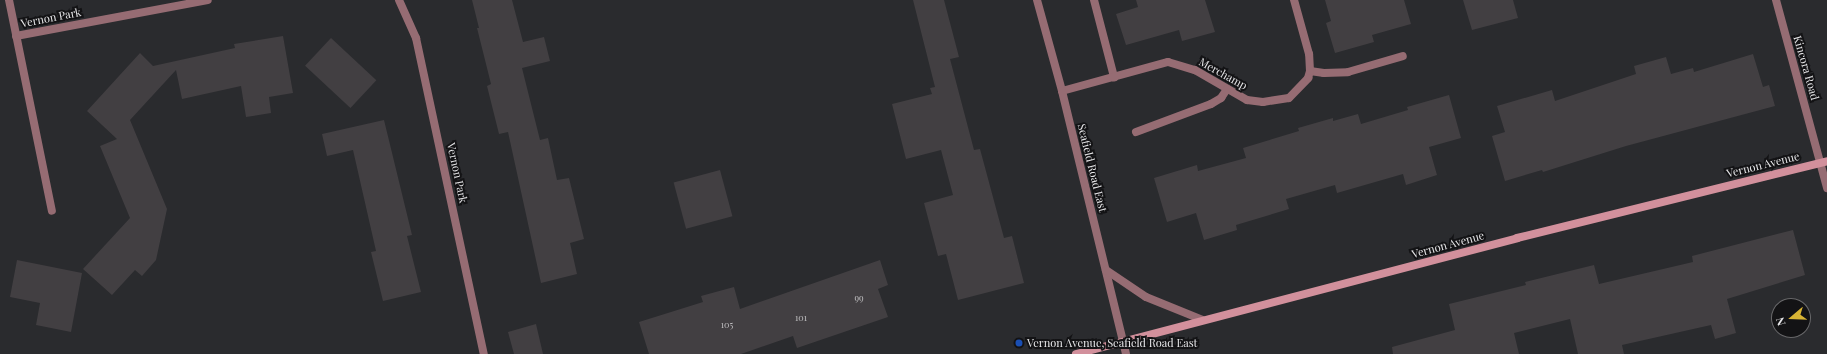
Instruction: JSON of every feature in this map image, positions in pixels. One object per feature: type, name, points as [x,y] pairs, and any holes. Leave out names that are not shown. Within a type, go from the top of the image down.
[{"type":"main road","name":"Vernon Avenue","points":[[1076,354],[1203,320],[1823,162]]},
{"type":"street","name":"Vernon Park","points":[[9,0],[52,211]]},
{"type":"street","name":"Vernon Park","points":[[16,36],[208,0]]},
{"type":"street","name":"Vernon Park","points":[[399,0],[416,38],[484,354]]},
{"type":"street","name":"Seafield Road East","points":[[1037,0],[1062,92],[1126,354]]},
{"type":"street","points":[[1094,0],[1114,77]]},
{"type":"street","points":[[1294,0],[1309,54],[1310,71],[1324,73],[1348,72],[1403,56]]},
{"type":"street","name":"Kincora Road","points":[[1776,0],[1823,162],[1827,188]]},
{"type":"street","name":"Merchamp","points":[[1062,92],[1168,62],[1195,70],[1247,100],[1263,102],[1289,98],[1308,78],[1310,71]]},
{"type":"street","points":[[1136,132],[1211,104],[1221,98],[1228,89]]},
{"type":"street","points":[[1106,270],[1146,297],[1203,320]]},
{"type":"building","points":[[472,0],[512,0],[523,42],[544,37],[550,61],[522,68],[540,140],[548,138],[557,180],[569,178],[584,239],[570,243],[577,274],[541,283],[508,132],[499,134],[487,86],[491,84],[477,28],[479,28]]},
{"type":"building","points":[[913,0],[944,0],[959,57],[950,59],[974,150],[980,149],[1004,238],[1012,236],[1024,283],[958,300],[946,254],[938,256],[924,203],[953,195],[941,150],[906,159],[892,104],[932,94],[930,88],[935,87]]},
{"type":"building","points":[[1136,0],[1205,0],[1215,32],[1182,41],[1179,30],[1126,45],[1116,14],[1138,7]]},
{"type":"building","points":[[1325,0],[1404,0],[1411,24],[1372,35],[1374,42],[1335,53],[1326,23],[1331,21]]},
{"type":"building","points":[[1463,0],[1513,0],[1518,18],[1472,30]]},
{"type":"building","points":[[283,36],[293,93],[269,97],[271,113],[246,117],[241,86],[182,99],[176,70],[130,120],[167,209],[156,260],[142,276],[135,270],[112,295],[83,269],[130,218],[100,146],[117,139],[87,111],[140,53],[153,66],[235,48],[234,44]]},
{"type":"building","points":[[331,38],[376,80],[350,108],[305,66]]},
{"type":"building","points":[[1753,54],[1763,87],[1769,85],[1775,106],[1626,146],[1543,172],[1542,170],[1505,181],[1492,136],[1505,132],[1497,106],[1552,90],[1555,101],[1636,74],[1634,66],[1666,57],[1671,74],[1693,68],[1694,72]]},
{"type":"building","points":[[1449,95],[1461,138],[1429,147],[1437,175],[1406,185],[1403,174],[1337,193],[1335,185],[1286,199],[1289,209],[1236,225],[1237,230],[1204,240],[1196,213],[1167,222],[1154,178],[1197,165],[1198,171],[1246,158],[1243,148],[1299,131],[1298,128],[1333,118],[1333,121],[1358,114],[1361,124],[1408,110],[1407,107]]},
{"type":"building","points":[[384,120],[412,235],[407,236],[421,292],[383,301],[371,252],[376,251],[353,150],[327,156],[322,134]]},
{"type":"building","points":[[720,170],[732,216],[686,229],[674,182]]},
{"type":"building","points":[[1793,230],[1805,275],[1727,299],[1736,333],[1715,339],[1711,325],[1622,345],[1624,354],[1578,354],[1570,319],[1514,333],[1519,354],[1393,354],[1392,347],[1455,330],[1449,304],[1526,285],[1525,282],[1594,265],[1599,284],[1693,262],[1692,256]]},
{"type":"building","points":[[17,260],[82,273],[71,332],[36,325],[40,303],[10,297]]},
{"type":"building","points":[[880,260],[888,285],[878,289],[888,317],[797,348],[793,336],[741,354],[649,354],[639,322],[703,302],[701,296],[734,287],[740,309]]},
{"type":"building","points":[[536,324],[543,354],[514,354],[508,332]]},
{"type":"place","name":"Vernon Avenue, Seafield Road East","points":[[1019,343]]}]
